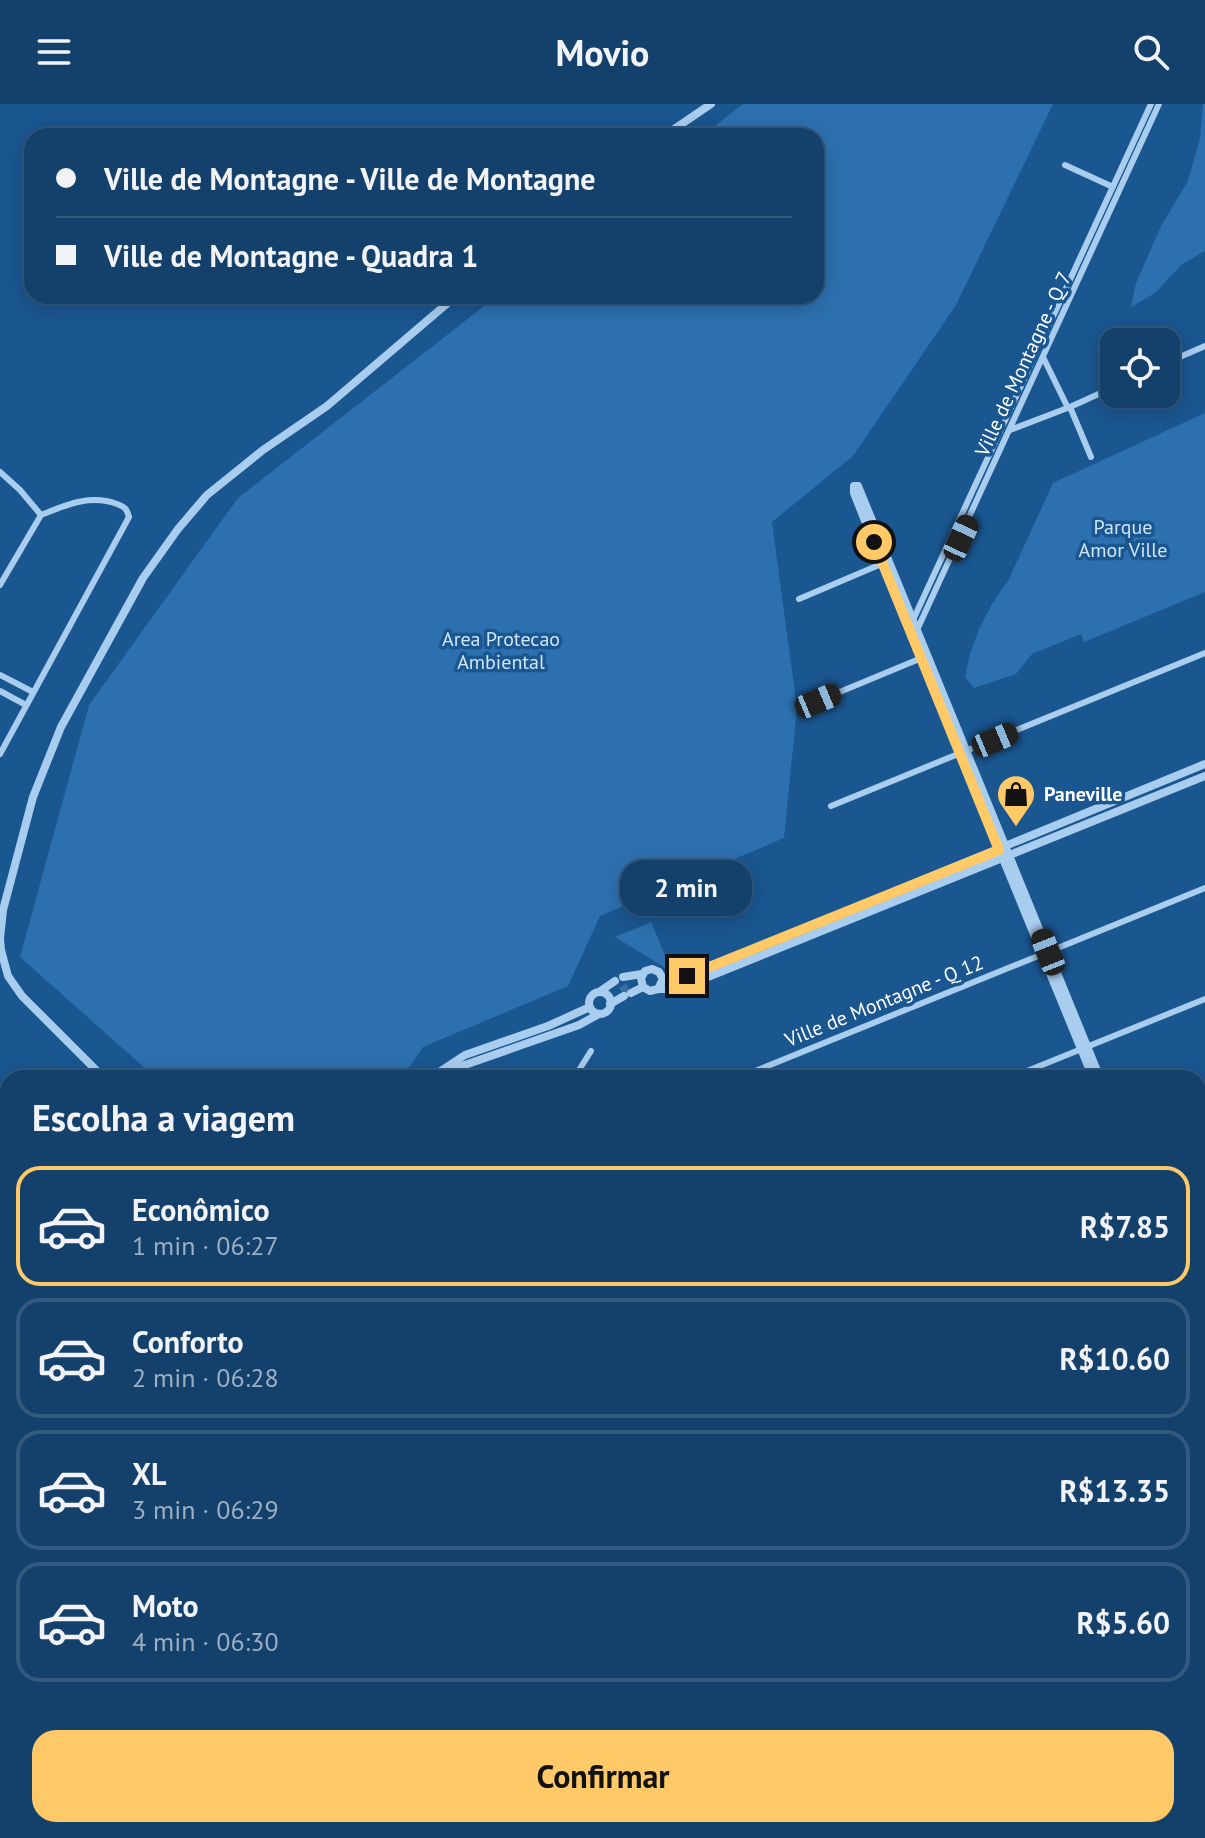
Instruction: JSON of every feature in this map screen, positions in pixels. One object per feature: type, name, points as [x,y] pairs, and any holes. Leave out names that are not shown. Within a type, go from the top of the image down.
[{"type":"street","points":[[676,128],[711,104]]},
{"type":"street","name":"Ville de Montagne - Q 7","points":[[913,628],[1043,358],[1112,198],[1113,187],[1151,104]]},
{"type":"street","name":"Ville de Montagne - Q 7","points":[[913,628],[1038,350],[1159,104]]},
{"type":"street","points":[[1065,165],[1113,187]]},
{"type":"street","points":[[96,1070],[22,996],[8,976],[1,950],[3,910],[33,797],[52,747],[143,578],[207,495],[263,450],[327,406],[446,304]]},
{"type":"street","points":[[1180,357],[1205,346]]},
{"type":"street","points":[[1038,350],[1069,407],[1091,457]]},
{"type":"street","points":[[1000,432],[1100,393]]},
{"type":"street","points":[[0,472],[41,515]]},
{"type":"street","points":[[856,489],[1091,1070]]},
{"type":"street","points":[[0,585],[41,515],[69,503],[97,499],[123,506],[128,512],[127,522],[0,754]]},
{"type":"street","points":[[799,599],[886,562]]},
{"type":"street","points":[[831,806],[1205,653]]},
{"type":"street","points":[[818,701],[924,656]]},
{"type":"street","points":[[0,675],[33,692]]},
{"type":"street","points":[[0,691],[26,705]]},
{"type":"street","points":[[1004,853],[1117,800],[1205,764]]},
{"type":"street","points":[[599,1014],[590,1007],[592,996],[619,979],[642,981],[650,991],[681,986],[1004,853],[1205,776]]},
{"type":"street","points":[[1117,800],[1122,810]]},
{"type":"street","name":"Ville de Montagne - Q 12","points":[[758,1070],[1205,888]]},
{"type":"street","points":[[663,979],[687,976],[770,948]]},
{"type":"street","points":[[456,1070],[579,1025],[608,1010],[610,1002],[642,981],[648,969],[659,972],[663,979]]},
{"type":"street","points":[[658,989],[663,979]]},
{"type":"street","points":[[599,992],[604,993],[610,1002]]},
{"type":"street","points":[[1030,1070],[1205,999]]},
{"type":"street","points":[[442,1070],[465,1055],[548,1026],[590,1007]]},
{"type":"street","points":[[1084,1048],[1096,1070]]},
{"type":"street","points":[[579,1070],[591,1051]]},
{"type":"green space","name":"Area Protecao Ambiental","points":[[743,104],[1053,104],[956,305],[853,456],[772,522],[797,708],[784,838],[600,916],[568,986],[423,1047],[407,1070],[147,1070],[20,957],[89,705],[238,498],[487,304],[824,304],[824,128],[712,128]]},
{"type":"green space","points":[[1203,104],[1205,251],[1182,264],[1155,293],[1131,307],[1136,283],[1161,226],[1188,181],[1200,138]]},
{"type":"green space","name":"Parque Amor Ville","points":[[1205,413],[1205,592],[1084,642],[1081,634],[1032,654],[1016,674],[974,688],[965,677],[979,629],[1009,579],[1053,483]]},
{"type":"green space","points":[[651,922],[672,972],[615,937]]},
{"type":"tunnel","points":[[621,991],[629,987]]},
{"type":"place","name":"Paneville","points":[[1016,828]]},
{"type":"route","points":[[687,976],[999,850],[874,542]]}]
